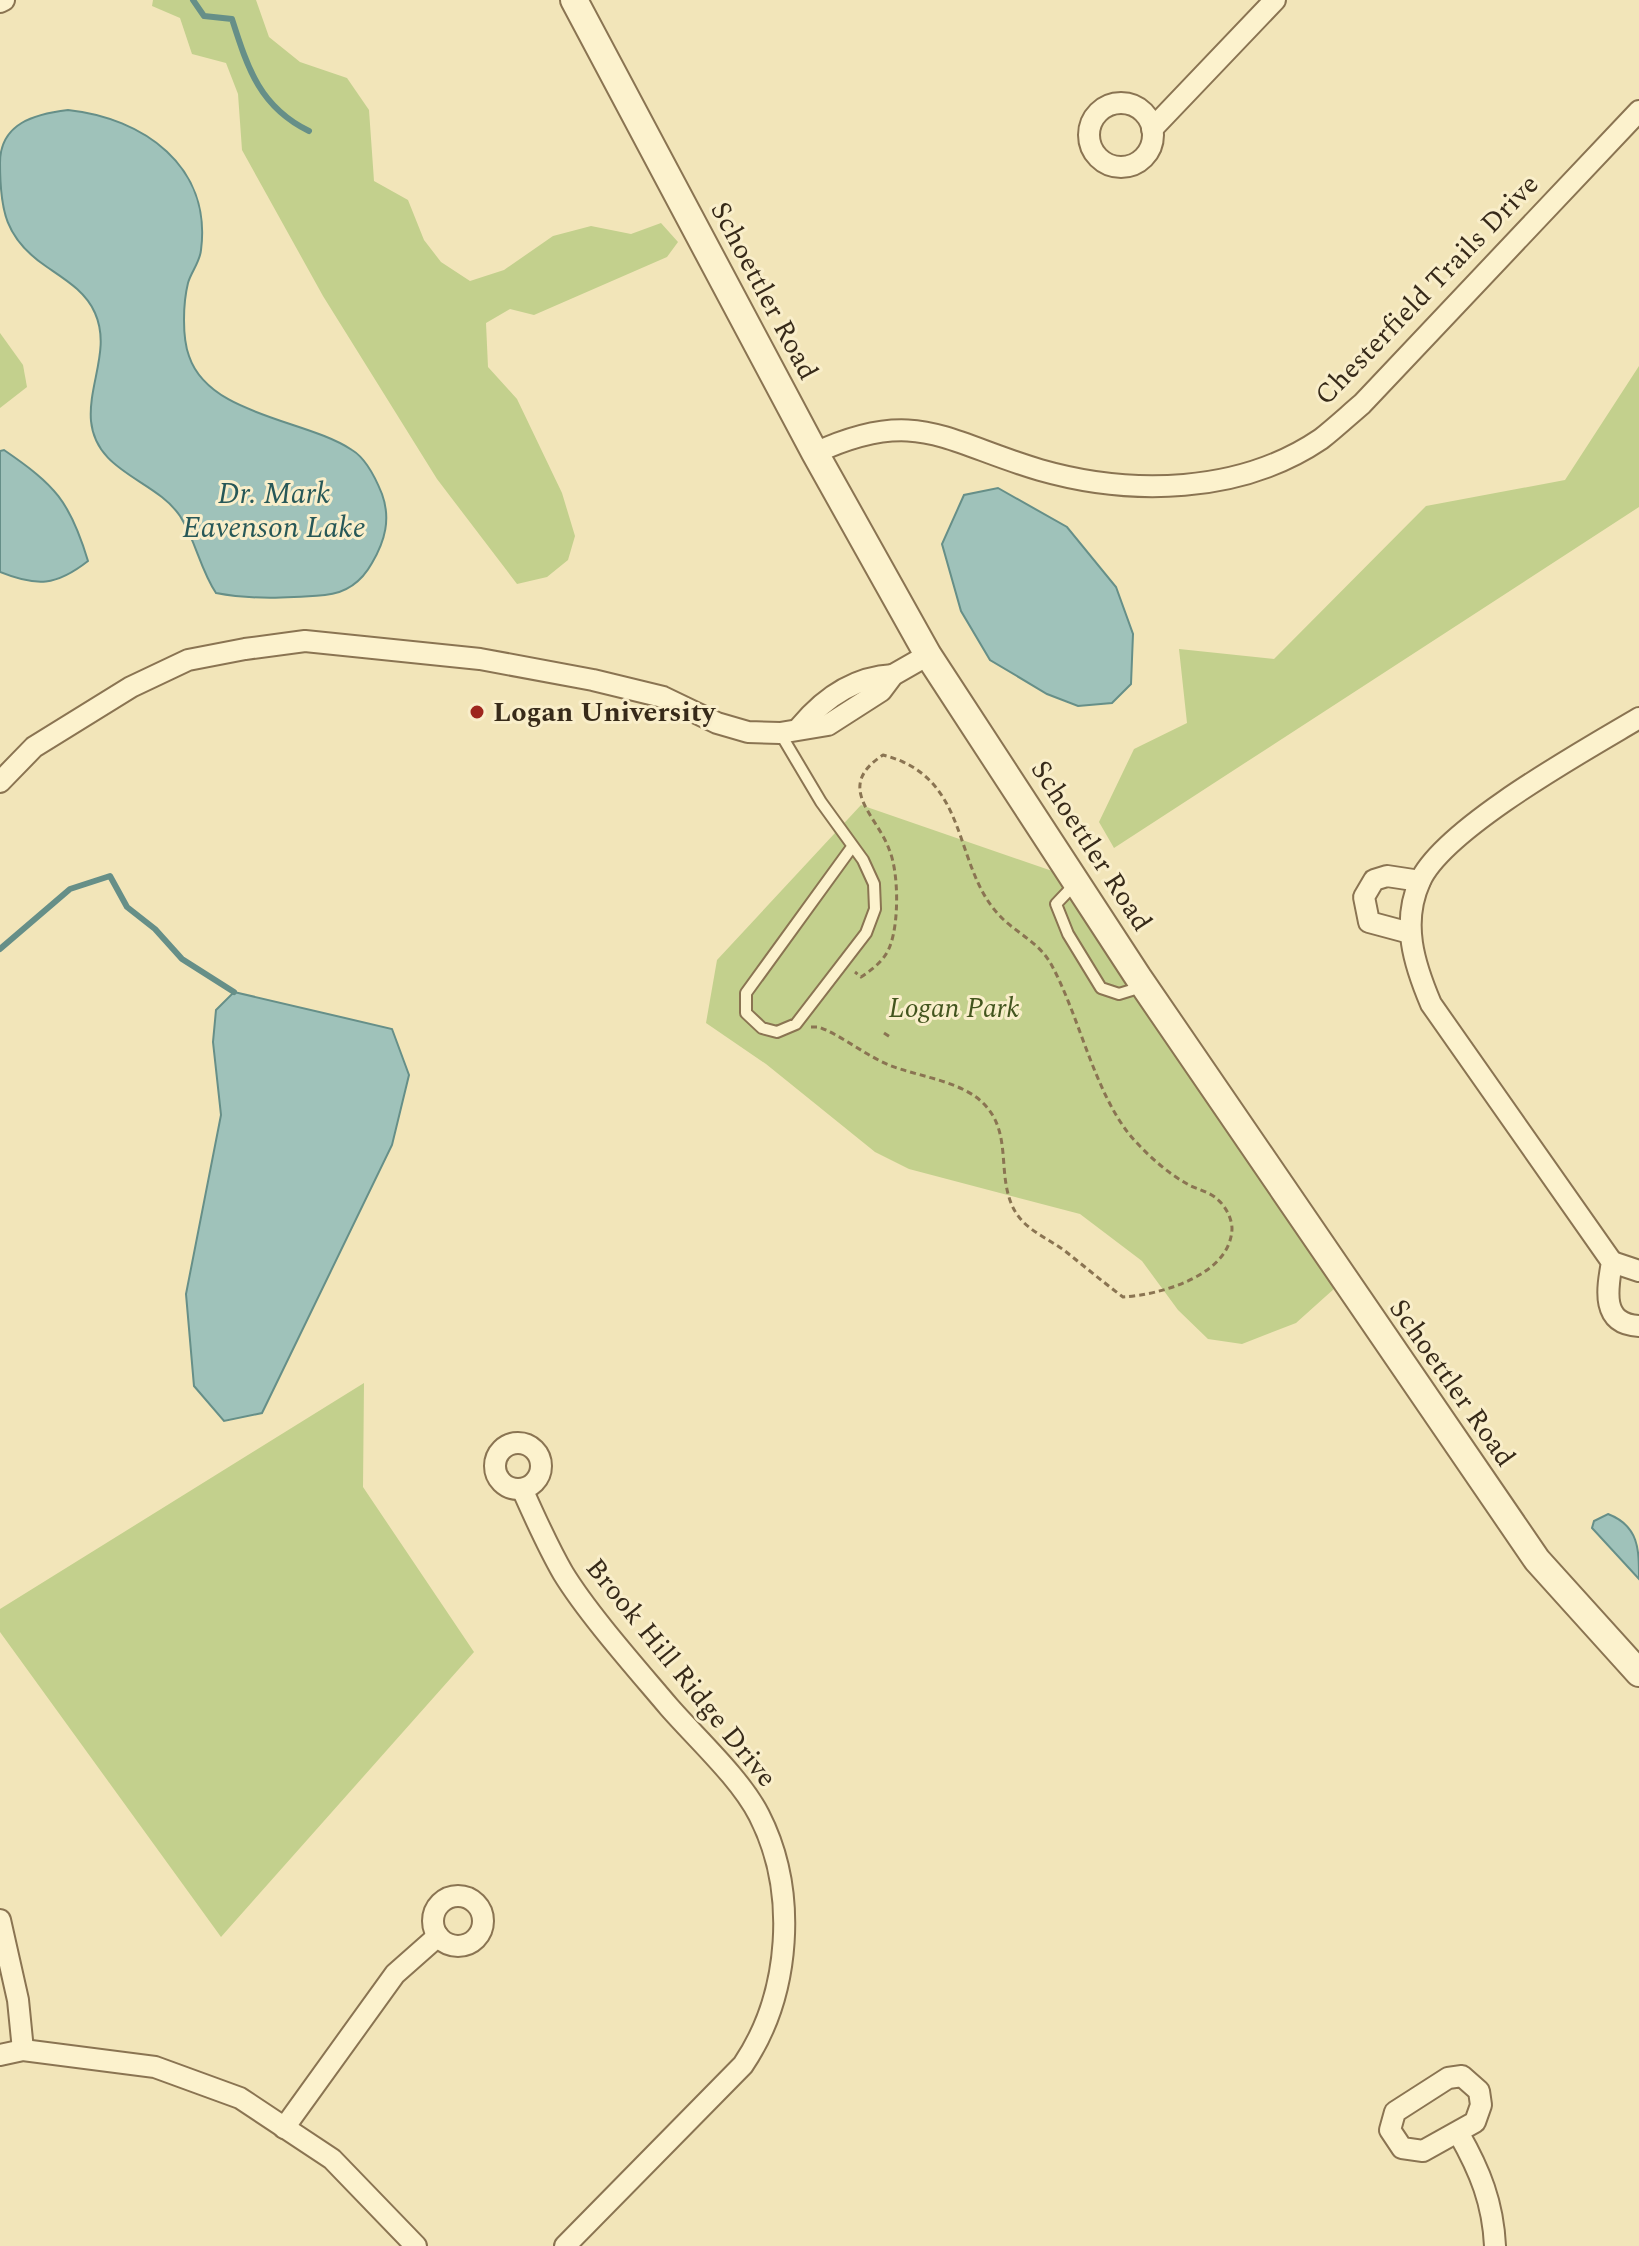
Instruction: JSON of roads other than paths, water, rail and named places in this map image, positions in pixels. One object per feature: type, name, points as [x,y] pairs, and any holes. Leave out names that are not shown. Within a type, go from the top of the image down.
[{"type":"street","name":"Schoettler Road","points":[[574,0],[815,453],[928,655],[1138,977],[1537,1560],[1639,1673]]},
{"type":"street","points":[[1152,129],[1275,0]]},
{"type":"street","name":"Chesterfield Trails Drive","points":[[815,453],[853,436],[904,429],[939,434],[1038,469],[1093,484],[1157,488],[1244,473],[1272,463],[1321,438],[1362,404],[1639,111]]},
{"type":"street","points":[[0,782],[34,747],[60,729],[131,687],[188,660],[305,641],[429,651],[593,680],[663,697],[717,723],[748,732],[780,733],[800,727],[818,706],[868,676],[893,675],[928,655]]},
{"type":"street","points":[[1639,718],[1529,784],[1439,853],[1420,881],[1410,933],[1415,965],[1431,1004],[1612,1262],[1639,1271]]},
{"type":"street","points":[[1410,933],[1369,922],[1364,897],[1374,880],[1387,876],[1420,881]]},
{"type":"street","points":[[1612,1262],[1608,1307],[1619,1321],[1639,1326]]},
{"type":"street","name":"Brook Hill Ridge Drive","points":[[523,1491],[564,1575],[754,1807],[769,1839],[782,1896],[783,1962],[768,2018],[743,2065],[565,2246]]},
{"type":"street","points":[[0,1920],[18,2000],[23,2050]]},
{"type":"street","points":[[284,2128],[395,1974],[438,1936]]},
{"type":"street","points":[[0,2055],[23,2050],[155,2067],[240,2098],[332,2159],[416,2246]]},
{"type":"street","points":[[1462,2076],[1479,2091],[1481,2105],[1475,2122],[1459,2134],[1423,2151],[1412,2152],[1402,2148],[1390,2130],[1395,2112],[1403,2105],[1448,2078],[1462,2076]]},
{"type":"street","points":[[1459,2134],[1484,2179],[1492,2208],[1495,2246]]},
{"type":"lane","points":[[780,733],[852,847],[874,884],[875,909],[866,933],[788,1030],[777,1032],[753,1022],[744,1006],[746,993],[852,847]]},
{"type":"lane","points":[[1077,883],[1056,904],[1068,934],[1101,988],[1119,994],[1132,990],[1138,977]]},
{"type":"water","name":"Dr. Mark Eavenson Lake","points":[[68,110],[122,123],[167,152],[184,171],[202,220],[201,250],[188,283],[184,320],[189,356],[200,376],[216,392],[237,404],[352,450],[370,470],[385,503],[385,530],[368,569],[346,589],[333,594],[284,598],[216,593],[180,516],[169,503],[115,464],[95,438],[91,407],[101,340],[95,313],[81,293],[22,246],[8,222],[1,195],[0,163],[6,138],[32,118]]},
{"type":"water","points":[[4,450],[48,485],[67,509],[88,561],[77,569],[46,582],[25,580],[0,572],[0,451]]},
{"type":"water","points":[[998,488],[1067,527],[1116,587],[1133,634],[1131,684],[1112,703],[1078,706],[1047,694],[990,660],[961,611],[942,544],[964,495]]},
{"type":"water","points":[[234,992],[392,1029],[409,1075],[392,1145],[262,1413],[224,1421],[194,1386],[186,1294],[221,1115],[213,1042],[216,1010]]},
{"type":"water","points":[[1608,1514],[1626,1525],[1635,1540],[1639,1579],[1592,1528],[1594,1521]]},
{"type":"waterway","points":[[193,0],[204,16],[232,19],[258,85],[279,110],[309,131]]},
{"type":"waterway","points":[[0,949],[70,889],[110,876],[127,907],[155,929],[182,959],[234,992]]},
{"type":"place","name":"Logan University","points":[[477,712]]},
{"type":"park label","name":"Logan Park","points":[[954,1008]]}]
